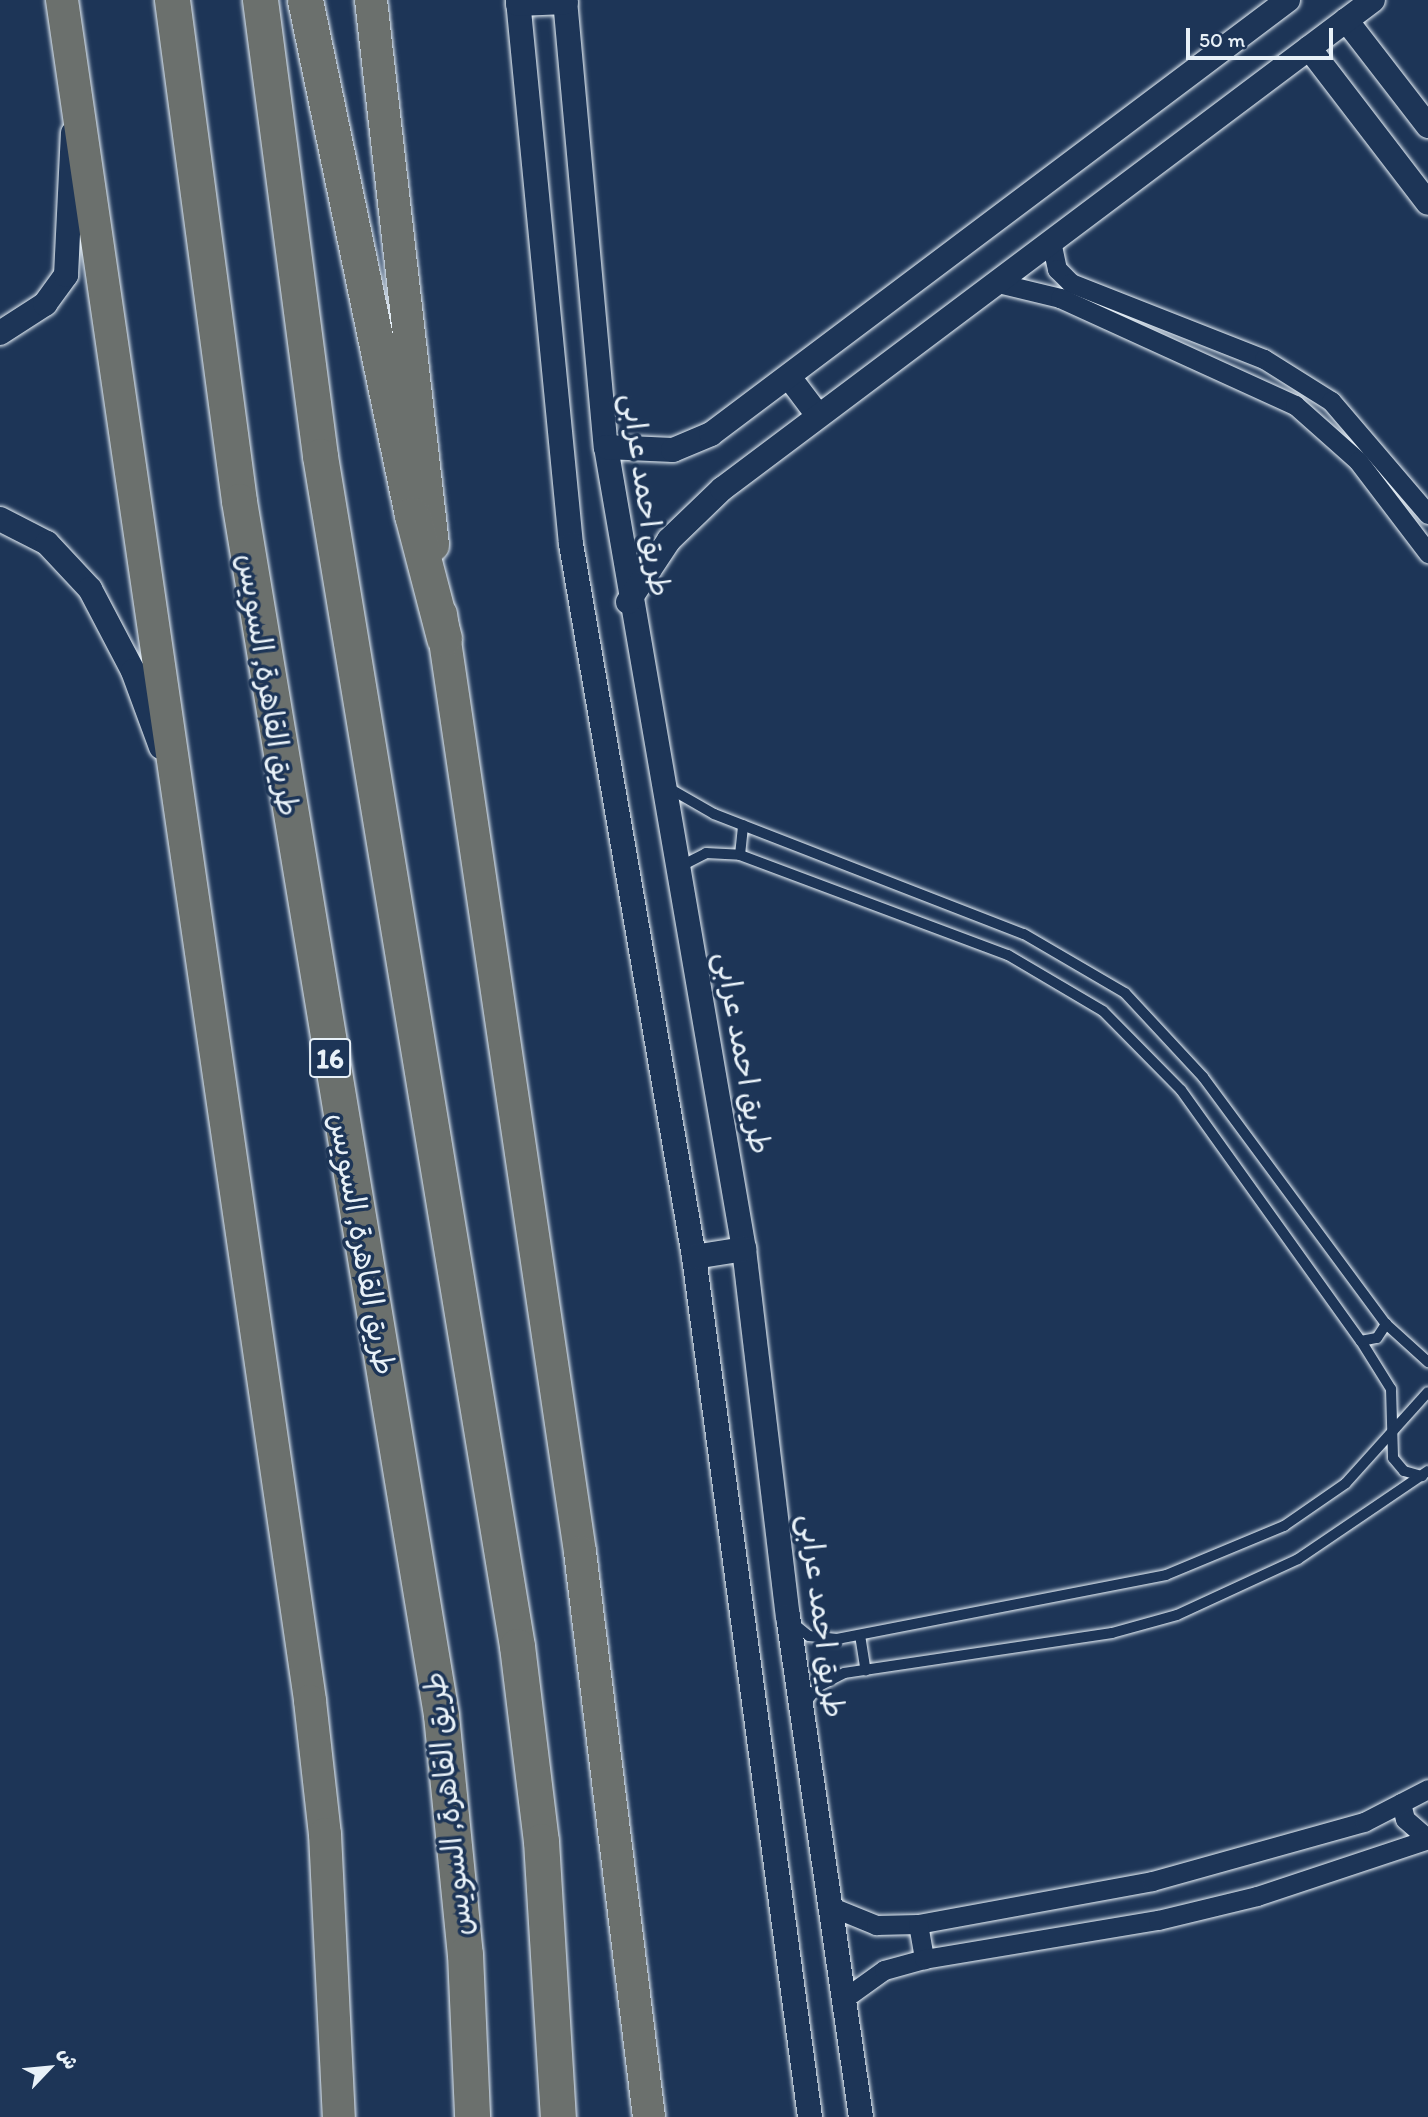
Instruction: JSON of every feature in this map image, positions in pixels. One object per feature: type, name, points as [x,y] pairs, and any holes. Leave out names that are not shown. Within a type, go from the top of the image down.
[{"type":"highway","points":[[62,0],[310,1701],[325,1834],[338,2117]]},
{"type":"highway","name":"طريق القاهرة, السويس","points":[[172,0],[243,528],[441,1715],[465,1954],[472,2117]]},
{"type":"highway","points":[[260,0],[322,469],[517,1646],[541,1841],[558,2117]]},
{"type":"highway","points":[[305,0],[409,503],[444,638]]},
{"type":"highway","points":[[371,0],[444,638],[580,1552],[649,2117]]},
{"type":"street","points":[[606,447],[652,452],[693,444],[789,377],[1264,8],[1288,0]]},
{"type":"street","points":[[628,602],[685,522],[817,414],[998,283],[1051,240],[1373,0]]},
{"type":"street","points":[[566,1],[518,2],[571,544],[694,1257],[810,2117]]},
{"type":"street","name":"طريق احمد عرابى","points":[[566,1],[606,447],[628,602],[744,1249],[788,1616],[861,2117]]},
{"type":"street","points":[[1346,20],[1428,126]]},
{"type":"street","points":[[1309,48],[1428,203]]},
{"type":"street","points":[[0,333],[46,304],[66,275],[77,104]]},
{"type":"street","points":[[1051,240],[1057,269],[1071,283],[1264,359],[1331,401],[1428,514]]},
{"type":"street","points":[[998,283],[1060,298],[1295,405],[1358,461],[1428,553]]},
{"type":"street","points":[[789,377],[817,414]]},
{"type":"street","points":[[0,519],[47,543],[90,589],[133,671],[179,803]]},
{"type":"street","points":[[694,1257],[744,1249]]},
{"type":"street","points":[[831,1907],[876,1925],[918,1924],[1228,1865],[1364,1822],[1428,1789]]},
{"type":"street","points":[[1401,1803],[1405,1819],[1428,1839]]},
{"type":"street","points":[[845,1998],[884,1970],[925,1959],[1158,1920],[1258,1896],[1428,1839]]},
{"type":"street","points":[[918,1924],[925,1959]]},
{"type":"lane","points":[[662,784],[743,825],[1024,934],[1125,993],[1203,1077],[1385,1324],[1428,1362]]},
{"type":"lane","points":[[740,855],[743,825]]},
{"type":"lane","points":[[677,869],[706,853],[740,855],[1008,955],[1103,1011],[1181,1090],[1361,1341],[1391,1389],[1391,1433],[1398,1465],[1425,1473]]},
{"type":"lane","points":[[1361,1341],[1377,1338],[1385,1324]]},
{"type":"lane","points":[[788,1616],[823,1640],[860,1635],[1104,1592],[1226,1553],[1284,1526],[1346,1483],[1428,1392]]},
{"type":"lane","points":[[802,1709],[830,1678],[1112,1633],[1177,1615],[1298,1559],[1425,1473]]},
{"type":"lane","points":[[860,1635],[866,1671]]}]
